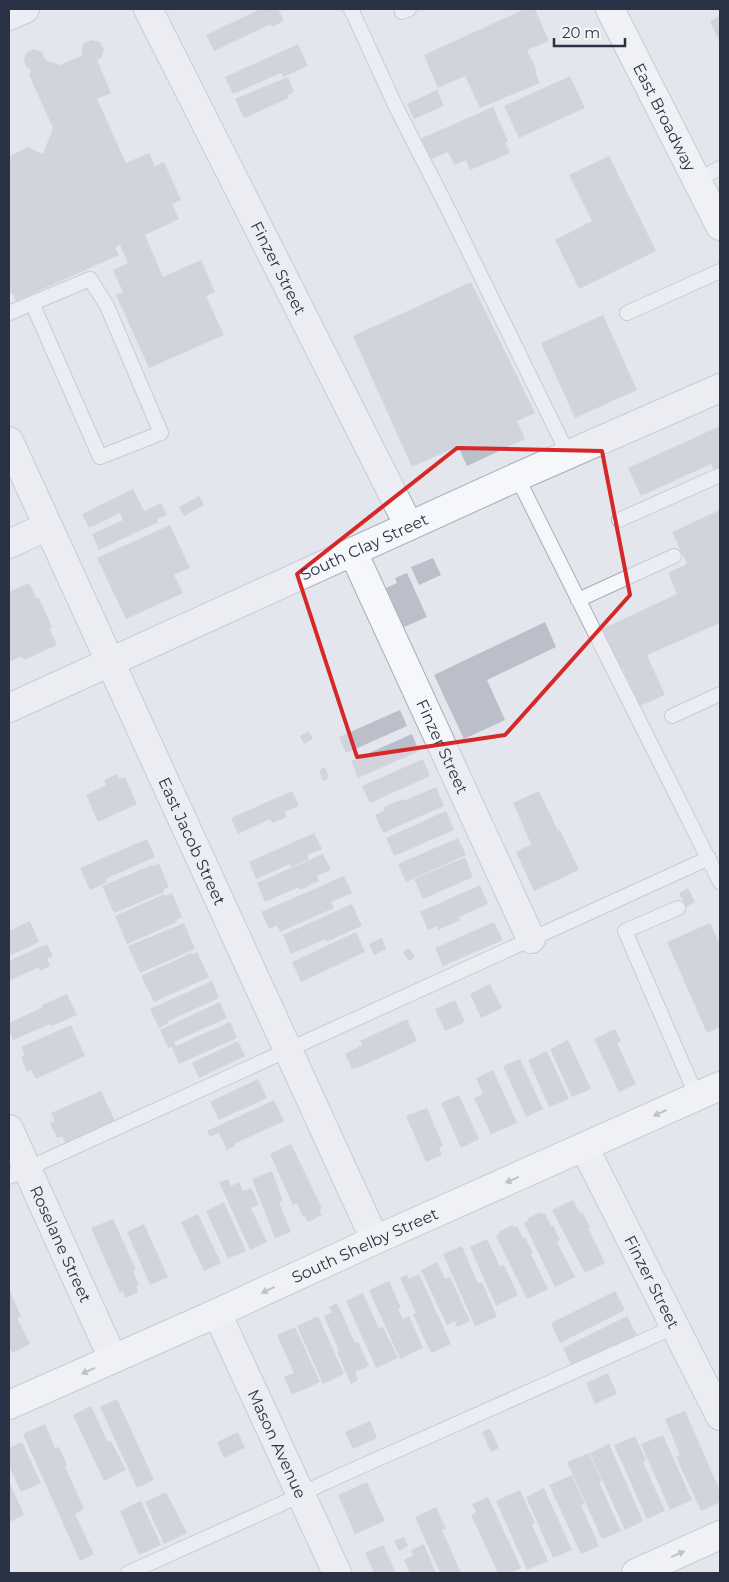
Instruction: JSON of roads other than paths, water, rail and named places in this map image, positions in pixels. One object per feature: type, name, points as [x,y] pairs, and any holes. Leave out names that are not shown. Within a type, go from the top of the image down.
[{"type":"main road","name":"East Broadway","points":[[610,9],[708,174],[720,226]]},
{"type":"main road","name":"South Shelby Street","points":[[9,1405],[113,1360],[708,1091]]},
{"type":"main road","points":[[636,1573],[720,1535]]},
{"type":"street","points":[[9,16],[25,9]]},
{"type":"street","name":"Finzer Street","points":[[148,9],[409,526]]},
{"type":"street","name":"South Clay Street","points":[[9,708],[516,477],[720,388]]},
{"type":"street","name":"East Jacob Street","points":[[9,441],[375,1240]]},
{"type":"street","points":[[9,544],[48,526]]},
{"type":"street","name":"Finzer Street","points":[[353,552],[530,939]]},
{"type":"street","name":"Roselane Street","points":[[9,1129],[18,1173],[113,1360]]},
{"type":"street","name":"Finzer Street","points":[[584,1147],[720,1416]]},
{"type":"street","name":"Mason Avenue","points":[[217,1313],[337,1573]]},
{"type":"lane","points":[[351,9],[396,107],[568,454]]},
{"type":"lane","points":[[627,313],[720,271]]},
{"type":"lane","points":[[9,313],[32,303],[90,279],[107,306],[161,432],[100,457],[32,303]]},
{"type":"lane","points":[[619,520],[720,475]]},
{"type":"lane","points":[[516,477],[720,882]]},
{"type":"lane","points":[[578,600],[674,556]]},
{"type":"lane","points":[[672,716],[720,694]]},
{"type":"lane","points":[[18,1173],[709,858]]},
{"type":"lane","points":[[678,908],[625,931],[708,1091]]},
{"type":"lane","points":[[128,1573],[674,1327]]}]
